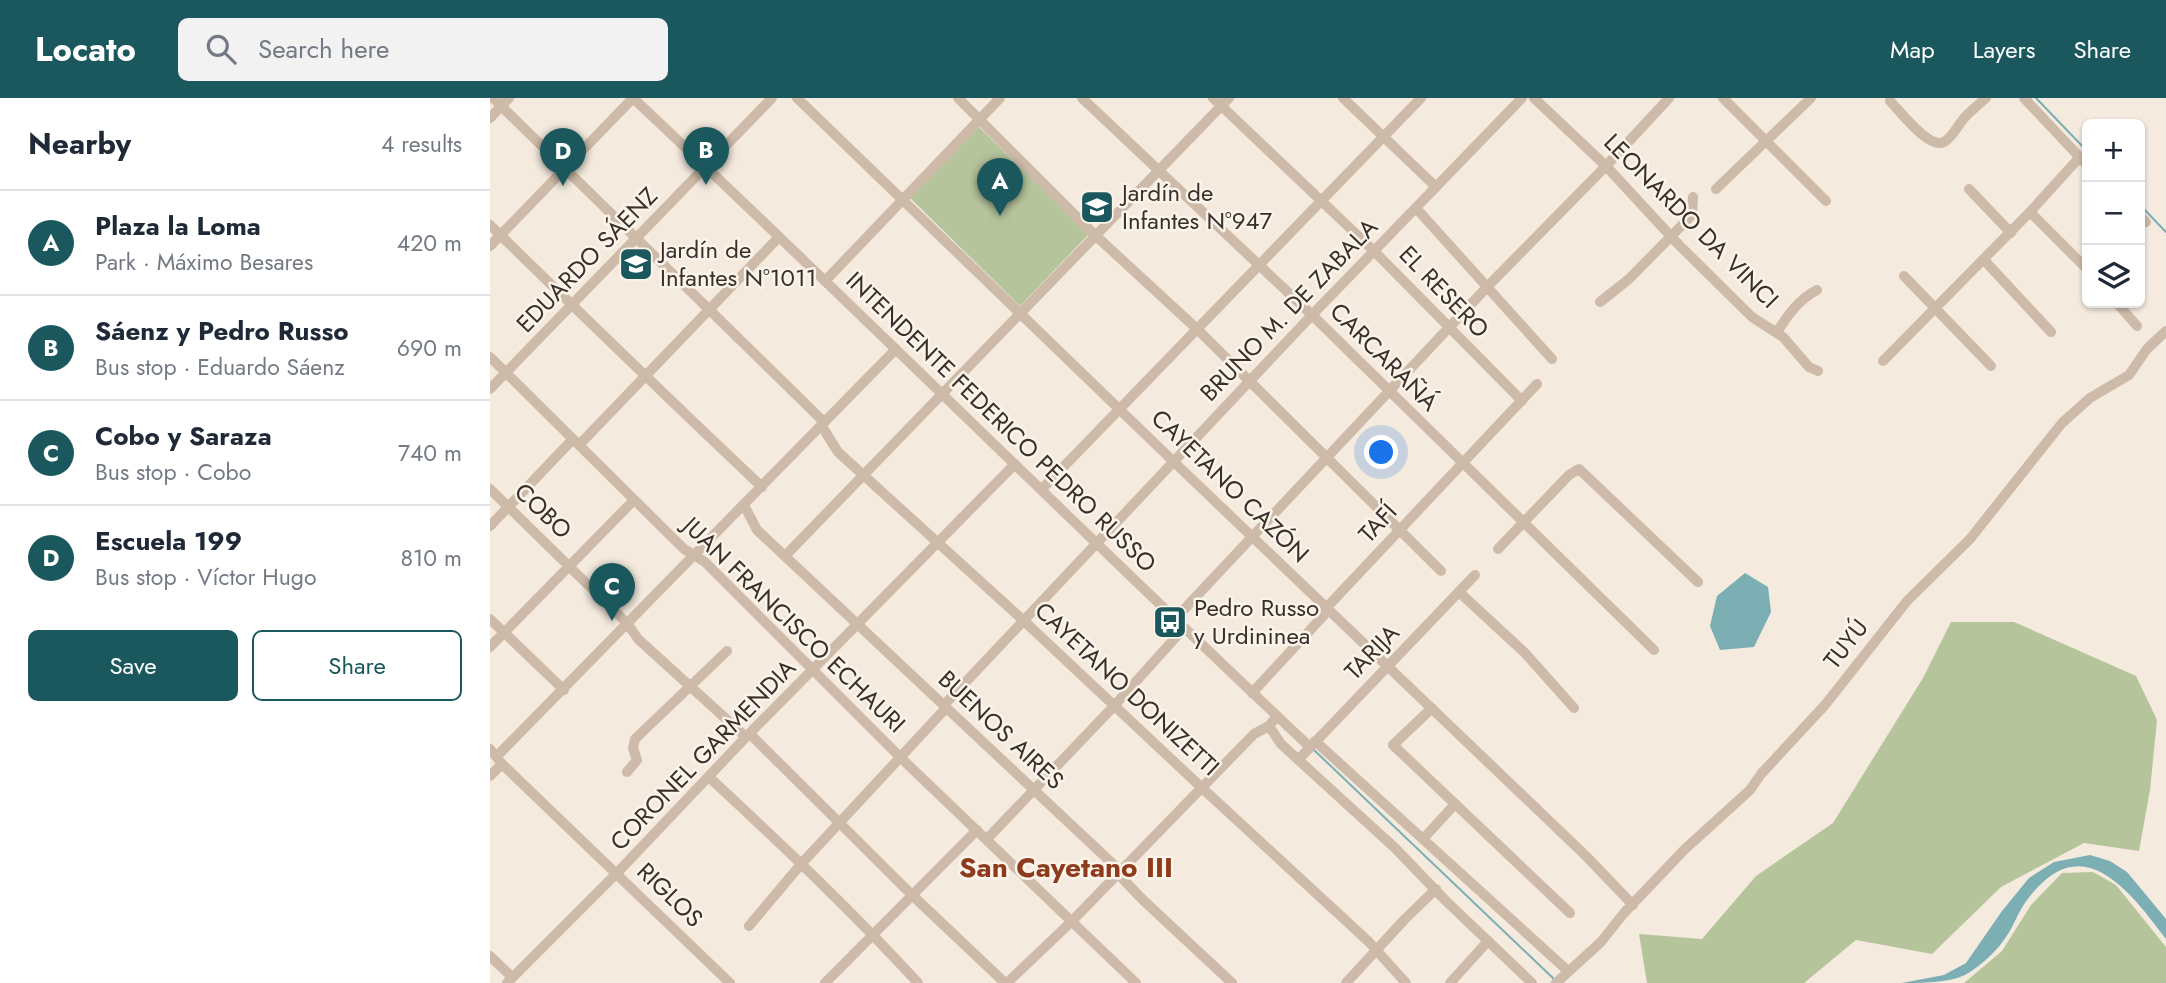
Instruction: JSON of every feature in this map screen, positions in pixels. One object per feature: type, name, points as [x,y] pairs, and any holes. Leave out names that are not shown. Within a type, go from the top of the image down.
[{"type":"street","name":"INTENDENTE FEDERICO PEDRO RUSSO","points":[[633,98],[942,392],[1095,544],[1252,693],[1423,839],[1561,978]]},
{"type":"street","points":[[490,246],[633,98]]},
{"type":"street","name":"EDUARDO SÁENZ","points":[[490,389],[772,98]]},
{"type":"street","name":"CAYETANO CAZÓN","points":[[797,98],[1611,880],[1633,905]]},
{"type":"street","points":[[958,98],[1095,235],[1197,329],[1441,571]]},
{"type":"street","points":[[825,281],[1000,98]]},
{"type":"street","name":"CARCARAÑÁ","points":[[1082,98],[1312,315],[1654,650]]},
{"type":"street","name":"EL RESERO","points":[[1213,98],[1225,102],[1522,401]]},
{"type":"street","points":[[1343,98],[1436,187]]},
{"type":"street","points":[[1042,489],[1421,98]]},
{"type":"street","name":"BRUNO M. DE ZABALA","points":[[945,707],[1173,461],[1522,98]]},
{"type":"street","name":"LEONARDO DA VINCI","points":[[1534,98],[1606,166],[1752,317],[1777,332],[1809,367],[1818,371]]},
{"type":"street","points":[[1175,619],[1669,98]]},
{"type":"street","points":[[1723,98],[1826,201]]},
{"type":"street","points":[[1716,189],[1811,98]]},
{"type":"street","points":[[1890,101],[1925,137],[1939,143],[1948,138],[1965,117],[1986,98]]},
{"type":"street","points":[[2024,98],[2082,161]]},
{"type":"street","points":[[490,118],[501,101]]},
{"type":"street","name":"CAYETANO DONIZETTI","points":[[501,101],[565,168],[823,423],[838,452],[1377,950],[1406,983]]},
{"type":"street","points":[[786,555],[1225,102]]},
{"type":"street","points":[[1883,361],[2082,163]]},
{"type":"street","points":[[1969,189],[2011,233]]},
{"type":"street","points":[[1600,302],[1629,279],[1692,215],[1693,197]]},
{"type":"street","points":[[1416,208],[1552,359]]},
{"type":"street","points":[[2030,212],[2082,264]]},
{"type":"street","points":[[490,225],[762,487]]},
{"type":"street","points":[[490,526],[646,377],[779,237]]},
{"type":"street","points":[[1984,260],[2051,332]]},
{"type":"street","points":[[1905,276],[1991,366]]},
{"type":"street","points":[[1777,332],[1802,299],[1817,290]]},
{"type":"street","points":[[2121,308],[2137,326]]},
{"type":"street","name":"TUYÚ","points":[[1561,978],[1601,942],[1685,849],[1750,790],[1761,774],[1825,705],[1908,601],[1970,539],[2062,423],[2090,398],[2129,375],[2147,349],[2166,331]]},
{"type":"street","points":[[490,776],[496,756],[564,690],[896,349]]},
{"type":"street","name":"JUAN FRANCISCO ECHAURI","points":[[490,357],[684,548],[705,562],[901,758],[1136,983]]},
{"type":"street","name":"TAFÍ","points":[[1252,693],[1537,384]]},
{"type":"street","name":"CORONEL GARMENDIA","points":[[510,980],[1015,464]]},
{"type":"street","points":[[1499,549],[1569,475],[1579,469],[1698,582]]},
{"type":"street","name":"COBO","points":[[490,489],[627,623],[638,639],[748,736],[1006,983]]},
{"type":"street","points":[[490,647],[635,500]]},
{"type":"street","name":"BUENOS AIRES","points":[[744,505],[757,530],[1114,865],[1142,899],[1232,983]]},
{"type":"street","name":"TARIJA","points":[[1299,759],[1475,575]]},
{"type":"street","points":[[1459,592],[1525,653],[1574,708]]},
{"type":"street","points":[[490,619],[564,690]]},
{"type":"street","points":[[987,839],[1184,628]]},
{"type":"street","points":[[627,772],[637,761],[633,748],[635,739],[727,651]]},
{"type":"street","points":[[749,926],[802,863],[841,824],[945,707]]},
{"type":"street","points":[[1432,708],[1393,745],[1570,913]]},
{"type":"street","points":[[1006,983],[1071,922],[1200,787],[1254,734],[1269,726],[1277,716]]},
{"type":"street","points":[[1269,726],[1281,744],[1395,848],[1532,983]]},
{"type":"street","name":"RIGLOS","points":[[496,756],[730,983]]},
{"type":"street","points":[[709,777],[802,863],[873,933],[918,983]]},
{"type":"street","points":[[1423,839],[1455,804]]},
{"type":"street","points":[[825,983],[977,830]]},
{"type":"street","points":[[1346,983],[1436,889]]},
{"type":"street","points":[[1450,983],[1488,941]]},
{"type":"street","points":[[490,956],[510,980]]},
{"type":"green space","points":[[979,127],[1089,234],[1020,306],[910,198]]},
{"type":"green space","points":[[1951,622],[2014,622],[2136,676],[2157,720],[2150,790],[2139,851],[2084,843],[2001,887],[1932,954],[1856,940],[1804,983],[1647,983],[1639,934],[1702,939],[1756,876],[1833,823],[1923,678]]},
{"type":"green space","points":[[2093,872],[2116,885],[2166,947],[2166,983],[1964,983],[2002,951],[2031,905],[2062,873]]},
{"type":"water","points":[[1745,573],[1768,587],[1771,612],[1754,647],[1720,650],[1710,626],[1717,596]]},
{"type":"water","points":[[2090,855],[2110,861],[2127,872],[2166,919],[2166,939],[2135,900],[2118,884],[2100,872],[2082,866],[2063,869],[2043,882],[2023,906],[2004,940],[1977,967],[1951,980],[1902,983],[1944,975],[1966,963],[2029,878],[2054,862]]},
{"type":"waterway","points":[[2036,98],[2082,146]]},
{"type":"waterway","points":[[2145,210],[2166,232]]},
{"type":"waterway","points":[[1314,750],[1555,980]]},
{"type":"place","name":"Sáenz y Pedro Russo","points":[[706,185]]},
{"type":"place","name":"Escuela 199","points":[[563,186]]},
{"type":"place","name":"Jardín de Infantes Nº947","points":[[1097,207]]},
{"type":"place","name":"Plaza la Loma","points":[[1000,216]]},
{"type":"place","name":"Jardín de Infantes Nº1011","points":[[636,264]]},
{"type":"place","name":"Cobo y Saraza","points":[[612,621]]},
{"type":"place","name":"Pedro Russo y Urdininea","points":[[1170,622]]},
{"type":"district","name":"San Cayetano III","points":[[1066,867]]}]
